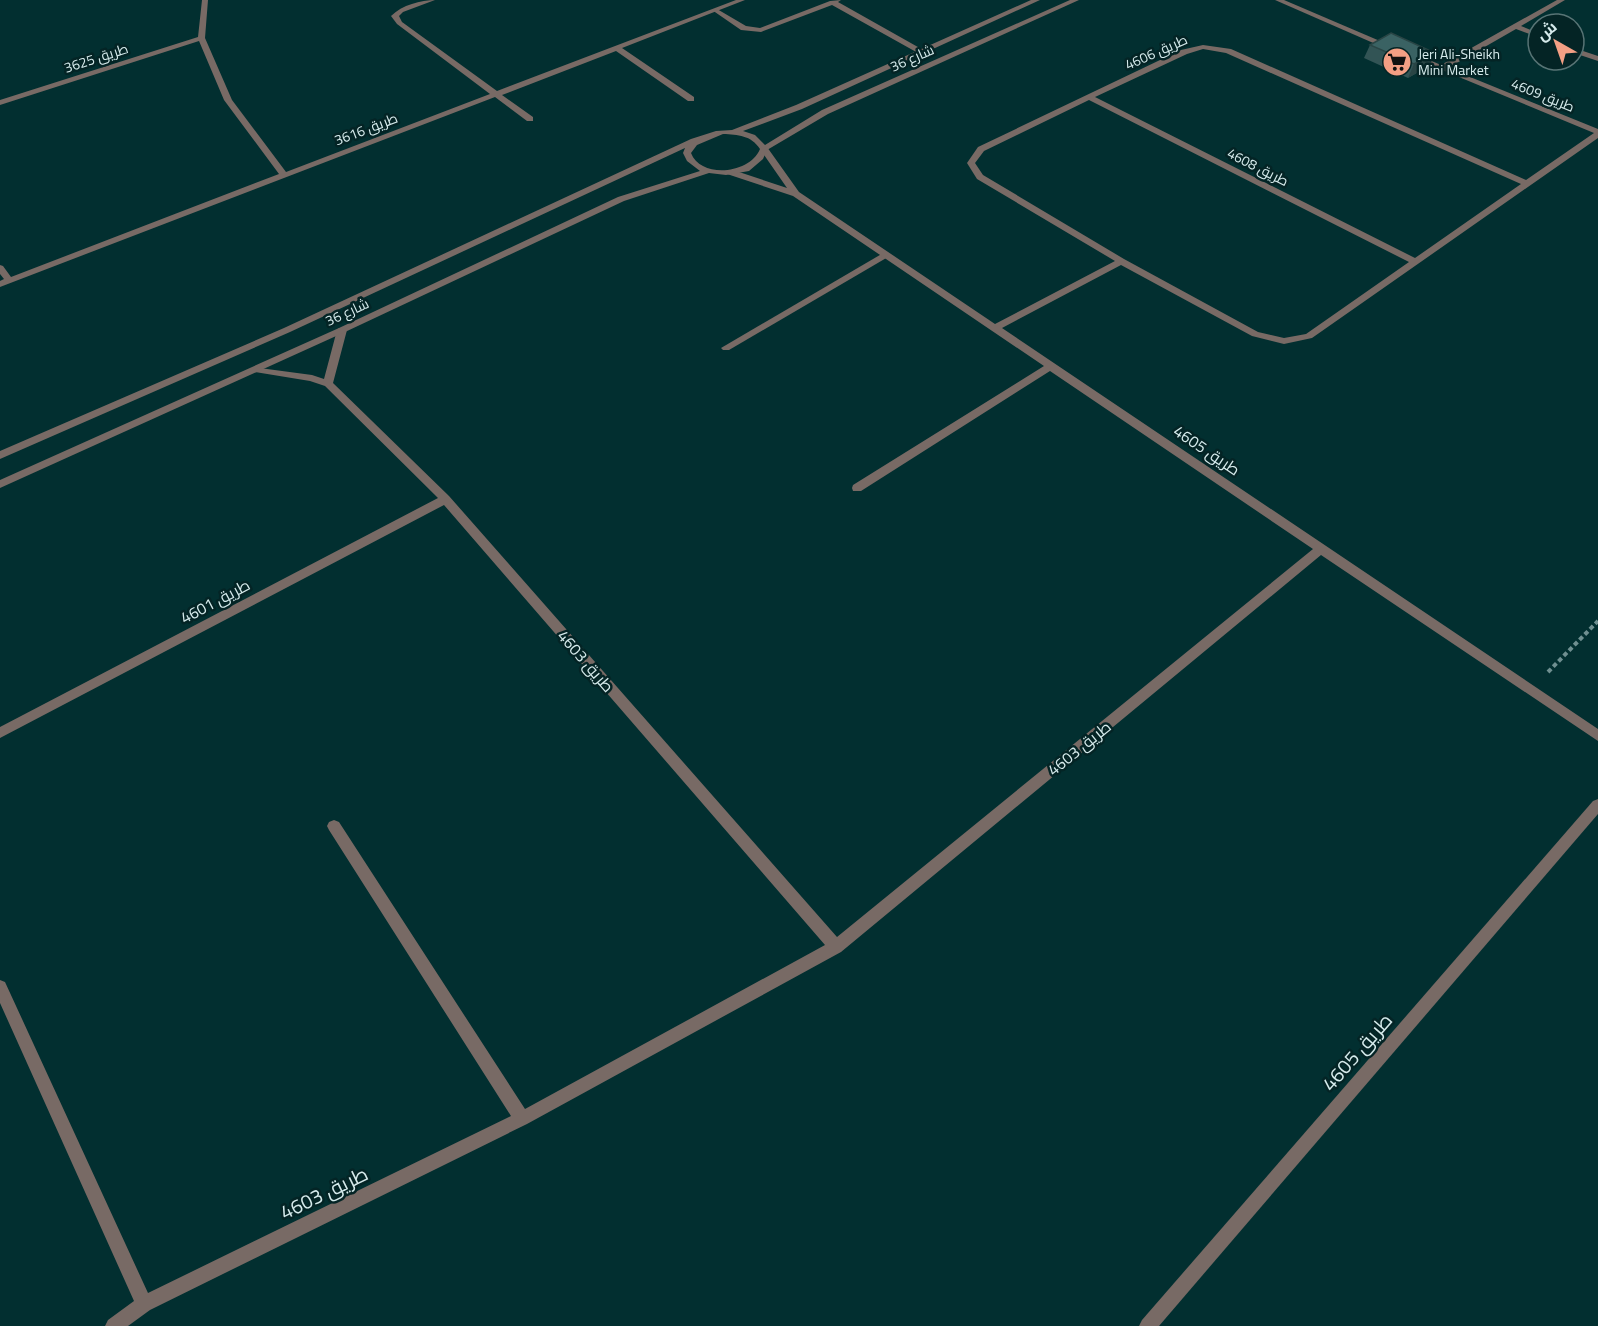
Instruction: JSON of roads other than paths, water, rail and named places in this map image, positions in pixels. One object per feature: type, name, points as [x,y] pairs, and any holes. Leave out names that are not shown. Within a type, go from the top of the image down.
[{"type":"street","points":[[205,0],[201,38],[228,100],[284,175]]},
{"type":"street","points":[[432,0],[401,11],[395,16],[399,23],[530,119]]},
{"type":"street","name":"طريق 3616","points":[[5,282],[742,0]]},
{"type":"street","name":"شارع 36","points":[[0,455],[287,330],[712,133],[734,132],[790,111],[1037,0]]},
{"type":"street","name":"شارع 36","points":[[730,172],[745,170],[756,164],[763,157],[764,149],[825,112],[1076,0]]},
{"type":"street","points":[[1442,68],[1562,0]]},
{"type":"street","points":[[715,10],[744,28],[755,30],[767,28],[835,1],[921,51]]},
{"type":"street","points":[[1281,1],[1399,50]]},
{"type":"street","points":[[1516,27],[1526,31]]},
{"type":"street","name":"طريق 3625","points":[[0,103],[201,38]]},
{"type":"street","name":"طريق 4606","points":[[1527,184],[1228,51],[1203,47],[1184,52],[981,149],[971,163],[980,177],[1121,261],[1255,334],[1284,341],[1309,336],[1414,261],[1527,184],[1598,133]]},
{"type":"street","points":[[617,48],[691,99]]},
{"type":"street","name":"طريق 4609","points":[[1410,55],[1598,133]]},
{"type":"street","name":"طريق 4608","points":[[1091,98],[1414,261]]},
{"type":"street","points":[[734,132],[755,138],[764,149]]},
{"type":"street","points":[[694,141],[688,154],[691,161],[707,171],[730,172]]},
{"type":"street","name":"طريق 4605","points":[[764,149],[796,194]]},
{"type":"street","name":"شارع 36","points":[[0,483],[342,330],[621,199],[707,171]]},
{"type":"street","name":"طريق 4605","points":[[730,172],[796,194],[1598,736]]},
{"type":"street","points":[[726,348],[885,255]]},
{"type":"street","points":[[995,328],[1121,261]]},
{"type":"street","points":[[0,268],[5,282]]},
{"type":"street","points":[[328,384],[342,330]]},
{"type":"street","points":[[857,488],[1051,366]]},
{"type":"street","name":"طريق 4603","points":[[255,369],[312,378],[328,384],[444,499],[836,947]]},
{"type":"street","name":"طريق 4601","points":[[0,733],[444,499]]},
{"type":"street","name":"طريق 4603","points":[[114,1326],[144,1304],[522,1119],[836,947],[1321,549]]},
{"type":"street","name":"طريق 4605","points":[[1148,1326],[1598,805]]},
{"type":"street","points":[[333,826],[522,1119]]},
{"type":"street","points":[[0,987],[144,1304]]},
{"type":"place","name":"Jeri Ali-Sheikh Mini Market","points":[[1397,62]]}]
